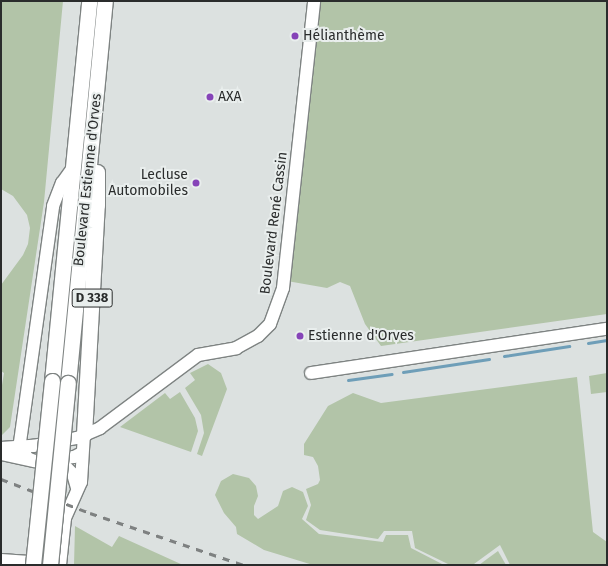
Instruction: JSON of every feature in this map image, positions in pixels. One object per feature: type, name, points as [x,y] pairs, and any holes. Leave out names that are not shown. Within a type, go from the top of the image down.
[{"type":"main road","name":"Boulevard Estienne d'Orves","points":[[33,565],[89,1]]},
{"type":"main road","name":"Boulevard Estienne d'Orves","points":[[56,565],[68,383],[94,155],[105,1]]},
{"type":"main road","name":"D 338","points":[[84,434],[98,205],[94,155]]},
{"type":"street","name":"Boulevard René Cassin","points":[[1,448],[21,448],[84,434],[100,428],[198,355],[236,348],[258,336],[270,324],[283,288],[314,1]]},
{"type":"street","name":"D 338","points":[[21,448],[53,206],[62,183],[73,168]]},
{"type":"street","points":[[311,373],[607,329]]},
{"type":"street","name":"D 338","points":[[82,453],[84,434]]},
{"type":"street","points":[[21,448],[27,458],[35,461]]},
{"type":"street","points":[[1,560],[56,565],[65,518],[81,482],[82,453]]},
{"type":"street","points":[[1,454],[35,461],[77,457],[82,453]]},
{"type":"street","points":[[50,460],[63,464],[74,474],[78,490]]},
{"type":"green space","points":[[1,1],[63,1],[44,202],[10,427],[1,436],[1,391],[4,373],[1,371],[1,285],[23,255],[28,244],[30,228],[27,215],[13,196],[1,189]]},
{"type":"green space","points":[[319,1],[607,1],[607,314],[381,346],[365,324],[350,286],[340,282],[327,288],[287,281]]},
{"type":"green space","points":[[208,364],[221,373],[227,389],[202,456],[197,454],[204,433],[201,415],[185,388],[195,380],[190,373]]},
{"type":"green space","points":[[607,373],[607,392],[591,394],[589,376]]},
{"type":"green space","points":[[577,377],[593,532],[607,542],[607,565],[510,565],[500,545],[474,564],[450,565],[415,548],[412,531],[384,531],[378,539],[320,530],[306,520],[311,505],[306,489],[318,484],[320,480],[318,466],[313,457],[304,455],[304,444],[328,406],[353,393],[381,403]]},
{"type":"green space","points":[[180,392],[195,418],[198,431],[191,452],[120,427],[165,393],[170,399]]},
{"type":"green space","points":[[233,474],[249,478],[256,486],[258,496],[254,506],[254,515],[258,519],[278,506],[283,491],[292,487],[303,492],[308,506],[302,519],[319,534],[383,542],[386,535],[408,535],[411,548],[444,565],[313,565],[264,550],[237,534],[236,527],[224,513],[215,495],[221,481]]},
{"type":"green space","points":[[75,526],[112,547],[119,536],[183,565],[74,565]]},
{"type":"green space","points":[[498,551],[506,565],[479,565],[487,559]]},
{"type":"waterway","points":[[588,343],[607,340]]},
{"type":"waterway","points":[[504,356],[569,346]]},
{"type":"waterway","points":[[403,372],[489,359]]},
{"type":"waterway","points":[[348,380],[392,374]]},
{"type":"railway","points":[[1,479],[90,513],[244,565]]},
{"type":"place","name":"Hélianthème","points":[[295,36]]},
{"type":"place","name":"AXA","points":[[210,97]]},
{"type":"place","name":"Lecluse Automobiles","points":[[196,183]]},
{"type":"place","name":"Estienne d'Orves","points":[[300,336]]}]
